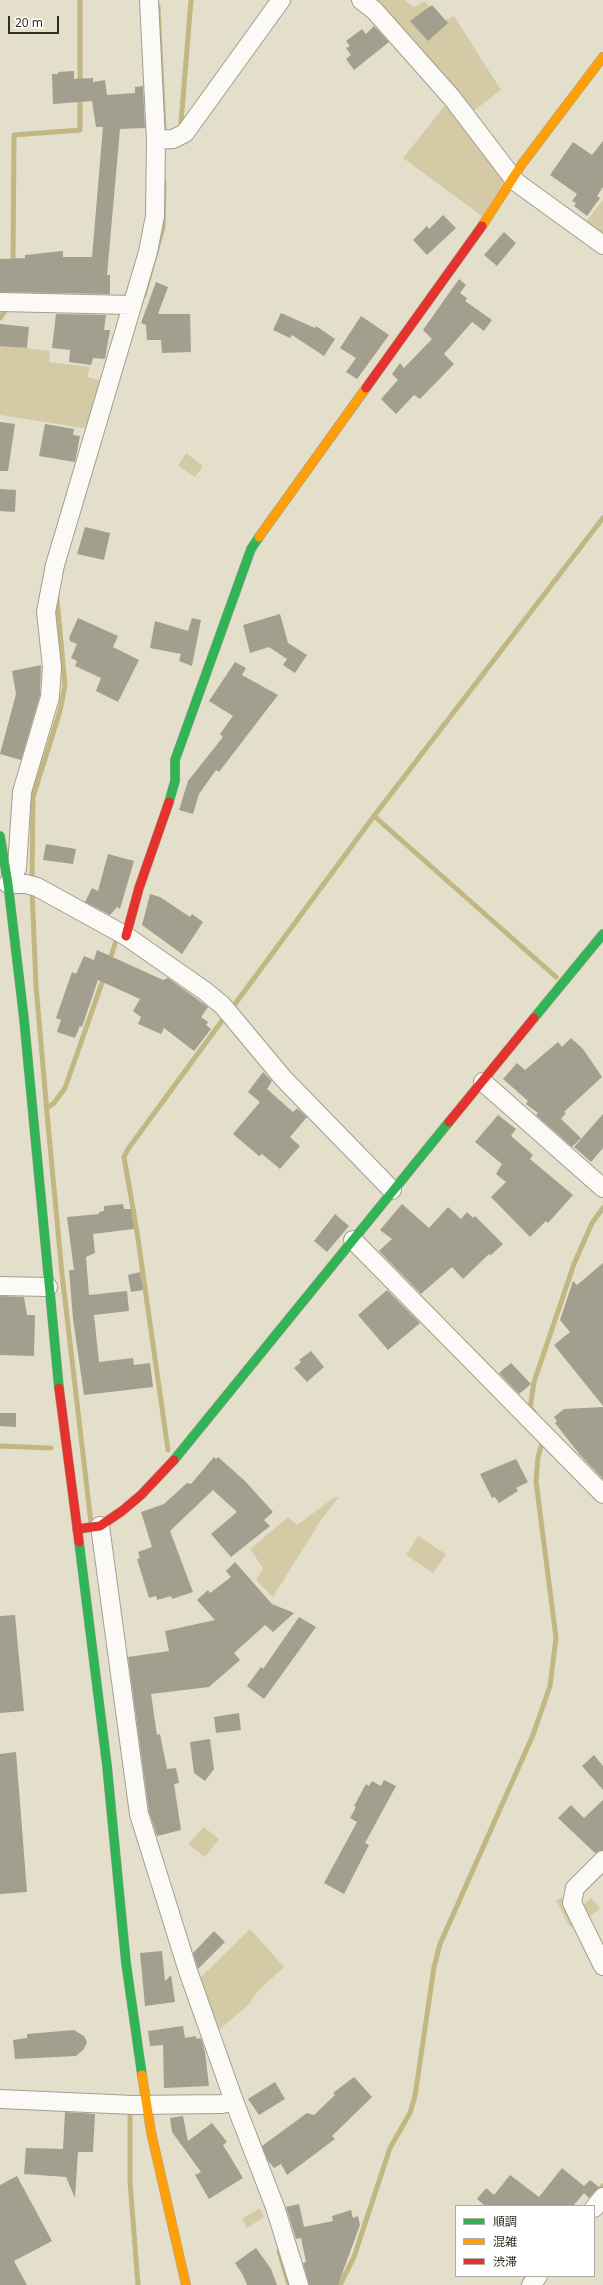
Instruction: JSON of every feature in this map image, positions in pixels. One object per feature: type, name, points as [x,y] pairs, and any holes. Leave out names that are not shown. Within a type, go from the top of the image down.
[{"type":"street","points":[[8,884],[17,868],[22,792],[50,697],[52,667],[46,612],[54,565],[148,252],[155,216],[161,140],[149,0]]},
{"type":"street","points":[[161,140],[180,137],[185,133],[281,0]]},
{"type":"street","points":[[361,0],[374,10],[452,98],[524,190],[603,245]]},
{"type":"street","points":[[126,936],[139,888],[158,837],[176,781],[175,760],[251,549],[482,226],[513,177],[603,57]]},
{"type":"street","points":[[0,302],[131,305]]},
{"type":"street","points":[[0,836],[8,884],[25,1027],[48,1287],[76,1529],[108,1774],[126,1963],[146,2105],[186,2285]]},
{"type":"street","points":[[8,884],[32,885],[126,936],[195,984],[223,1006],[283,1078],[392,1190]]},
{"type":"street","points":[[76,1529],[97,1530],[141,1495],[170,1464],[358,1244],[392,1190],[487,1086],[603,934]]},
{"type":"street","points":[[487,1086],[603,1188]]},
{"type":"street","points":[[358,1244],[603,1494]]},
{"type":"street","points":[[0,1286],[48,1287]]},
{"type":"street","points":[[97,1530],[138,1814],[229,2102],[275,2207],[299,2285]]},
{"type":"street","points":[[603,1860],[575,1888],[572,1902],[603,1966]]},
{"type":"street","points":[[0,2099],[146,2105],[229,2102]]},
{"type":"street","points":[[595,2207],[603,2197]]},
{"type":"street","points":[[531,2285],[537,2277]]},
{"type":"shaded area","points":[[369,0],[405,0],[413,7],[425,1],[441,22],[454,16],[501,90],[472,112]]},
{"type":"shaded area","points":[[447,103],[506,178],[482,216],[403,158]]},
{"type":"shaded area","points":[[603,200],[603,238],[583,225]]},
{"type":"shaded area","points":[[0,345],[50,351],[49,362],[90,367],[87,377],[104,381],[90,429],[0,415]]},
{"type":"shaded area","points":[[186,453],[203,466],[195,477],[178,466]]},
{"type":"shaded area","points":[[335,1497],[339,1497],[321,1520],[273,1597],[256,1580],[263,1568],[250,1549],[288,1517],[297,1525]]},
{"type":"shaded area","points":[[418,1536],[446,1554],[433,1573],[406,1555]]},
{"type":"shaded area","points":[[204,1827],[219,1839],[205,1857],[188,1844]]},
{"type":"shaded area","points":[[562,1897],[575,1925],[570,1927],[556,1901]]},
{"type":"shaded area","points":[[591,1898],[600,1908],[586,1920],[581,1907]]},
{"type":"shaded area","points":[[250,1929],[284,1967],[259,1990],[248,2005],[219,2030],[212,2028],[199,1979]]},
{"type":"shaded area","points":[[260,2208],[264,2217],[247,2228],[242,2219]]},
{"type":"building","points":[[432,5],[448,23],[428,41],[410,21]]},
{"type":"building","points":[[374,26],[389,42],[354,70],[346,59],[351,55],[346,48],[350,46],[346,41],[362,29],[366,34]]},
{"type":"building","points":[[74,71],[74,79],[93,78],[93,82],[105,80],[107,95],[135,93],[135,87],[143,86],[145,128],[120,129],[107,275],[110,275],[110,294],[0,292],[0,259],[25,258],[25,255],[63,251],[63,257],[92,257],[103,127],[96,127],[92,101],[53,104],[52,74]]},
{"type":"building","points":[[603,141],[603,187],[597,196],[600,198],[587,216],[574,206],[576,203],[572,201],[577,194],[550,175],[573,142],[592,155]]},
{"type":"building","points":[[443,215],[456,228],[427,255],[413,240],[427,226],[429,229]]},
{"type":"building","points":[[504,232],[516,243],[497,266],[484,255]]},
{"type":"building","points":[[459,279],[466,285],[460,293],[467,298],[465,301],[492,320],[484,331],[472,322],[444,354],[454,364],[420,399],[414,395],[396,414],[381,399],[398,380],[392,374],[400,363],[404,368],[432,339],[423,330]]},
{"type":"building","points":[[156,282],[168,287],[158,314],[190,314],[191,352],[162,353],[161,340],[147,340],[146,325],[141,323]]},
{"type":"building","points":[[281,313],[315,328],[316,326],[335,339],[324,356],[292,335],[290,338],[273,330]]},
{"type":"building","points":[[56,314],[106,315],[104,330],[110,330],[105,359],[93,358],[91,365],[69,362],[70,350],[52,348]]},
{"type":"building","points":[[361,316],[389,335],[357,379],[346,372],[356,358],[340,348]]},
{"type":"building","points":[[0,324],[29,327],[27,348],[0,346]]},
{"type":"building","points":[[0,422],[15,424],[8,471],[0,471]]},
{"type":"building","points":[[45,424],[74,429],[73,435],[80,436],[75,462],[39,456]]},
{"type":"building","points":[[0,489],[16,490],[15,512],[0,511]]},
{"type":"building","points":[[85,527],[110,533],[104,560],[77,554]]},
{"type":"building","points":[[280,614],[288,643],[307,655],[295,673],[283,665],[287,659],[269,647],[250,653],[243,625]]},
{"type":"building","points":[[78,618],[118,636],[113,647],[139,660],[118,702],[96,691],[101,678],[75,666],[77,661],[71,658],[77,644],[70,641],[69,638]]},
{"type":"building","points":[[192,618],[201,620],[192,666],[179,661],[181,654],[150,648],[155,621],[188,631]]},
{"type":"building","points":[[235,662],[246,668],[242,675],[278,695],[219,772],[216,770],[199,794],[193,814],[179,810],[188,781],[223,737],[220,734],[233,716],[209,701]]},
{"type":"building","points":[[41,665],[40,695],[21,760],[0,754],[16,694],[12,671]]},
{"type":"building","points":[[46,844],[76,849],[73,864],[43,860]]},
{"type":"building","points":[[108,854],[134,861],[120,909],[117,907],[110,915],[85,902],[92,888],[98,891]]},
{"type":"building","points":[[150,894],[160,897],[190,917],[192,914],[203,922],[182,954],[142,925]]},
{"type":"building","points":[[97,950],[163,980],[168,978],[208,1007],[201,1017],[208,1022],[206,1025],[211,1029],[194,1051],[164,1028],[161,1034],[138,1024],[141,1017],[133,1011],[140,999],[98,980],[82,1027],[80,1026],[75,1038],[57,1032],[61,1020],[56,1018],[72,972],[76,974],[84,956],[94,960]]},
{"type":"building","points":[[571,1038],[583,1049],[602,1077],[564,1112],[566,1113],[561,1119],[581,1138],[572,1147],[536,1115],[538,1113],[526,1104],[528,1101],[503,1079],[517,1063],[525,1070],[558,1042],[562,1047]]},
{"type":"building","points":[[263,1072],[272,1081],[267,1089],[293,1112],[297,1108],[307,1117],[290,1137],[300,1146],[280,1169],[262,1154],[259,1156],[233,1134],[260,1102],[248,1092]]},
{"type":"building","points":[[603,1114],[603,1148],[591,1162],[574,1147]]},
{"type":"building","points":[[498,1115],[516,1129],[511,1136],[533,1155],[530,1159],[573,1195],[548,1223],[546,1221],[530,1237],[491,1197],[506,1182],[496,1174],[502,1164],[475,1142]]},
{"type":"building","points":[[123,1204],[124,1209],[131,1209],[134,1229],[93,1234],[95,1253],[86,1257],[89,1295],[127,1291],[129,1311],[94,1315],[99,1362],[133,1358],[134,1365],[150,1363],[153,1387],[84,1395],[73,1319],[69,1270],[74,1270],[67,1217],[99,1214],[99,1212],[104,1211],[104,1206]]},
{"type":"building","points":[[402,1204],[429,1228],[448,1207],[461,1219],[467,1212],[473,1218],[475,1216],[503,1244],[491,1255],[489,1254],[463,1279],[452,1267],[421,1294],[379,1251],[392,1239],[380,1230]]},
{"type":"building","points":[[335,1214],[349,1226],[327,1252],[314,1241]]},
{"type":"building","points":[[603,1263],[603,1406],[554,1345],[570,1332],[560,1320],[573,1281],[577,1285]]},
{"type":"building","points":[[140,1272],[143,1290],[131,1292],[128,1275]]},
{"type":"building","points":[[387,1290],[420,1323],[388,1350],[358,1315]]},
{"type":"building","points":[[0,1296],[24,1297],[27,1315],[35,1315],[34,1356],[0,1355]]},
{"type":"building","points":[[311,1351],[324,1367],[307,1382],[294,1368],[301,1362],[299,1360]]},
{"type":"building","points":[[511,1363],[531,1384],[519,1394],[499,1373]]},
{"type":"building","points":[[603,1407],[603,1479],[580,1455],[555,1423],[557,1421],[554,1417],[564,1409]]},
{"type":"building","points":[[0,1413],[16,1413],[16,1427],[0,1426]]},
{"type":"building","points":[[214,1457],[216,1459],[218,1457],[245,1481],[273,1512],[264,1520],[270,1526],[231,1557],[211,1534],[237,1512],[213,1490],[170,1531],[193,1592],[172,1599],[171,1596],[157,1600],[156,1596],[149,1598],[137,1559],[140,1558],[138,1552],[152,1547],[141,1512],[164,1504],[187,1483],[191,1484]]},
{"type":"building","points":[[516,1459],[528,1482],[516,1488],[518,1491],[499,1503],[495,1497],[492,1498],[480,1474]]},
{"type":"building","points":[[235,1562],[272,1604],[294,1613],[273,1632],[265,1625],[234,1653],[240,1660],[209,1687],[151,1694],[157,1735],[160,1734],[167,1769],[176,1768],[179,1783],[174,1784],[181,1830],[157,1836],[149,1812],[128,1657],[169,1651],[165,1631],[215,1620],[197,1600],[208,1590],[210,1593],[231,1577],[226,1571]]},
{"type":"building","points":[[15,1615],[24,1711],[0,1713],[0,1616]]},
{"type":"building","points":[[299,1617],[316,1627],[264,1699],[247,1686],[261,1667],[263,1669]]},
{"type":"building","points":[[239,1713],[241,1730],[216,1733],[214,1717]]},
{"type":"building","points":[[210,1739],[214,1769],[205,1781],[194,1773],[190,1742]]},
{"type":"building","points":[[16,1752],[27,1892],[0,1894],[0,1754]]},
{"type":"building","points":[[594,1755],[603,1766],[603,1790],[582,1766]]},
{"type":"building","points":[[384,1780],[396,1786],[365,1843],[369,1845],[344,1894],[324,1883],[357,1822],[350,1818],[356,1807],[354,1806],[366,1784],[369,1786],[372,1781],[381,1786]]},
{"type":"building","points":[[603,1800],[603,1850],[595,1853],[558,1818],[571,1805],[584,1818]]},
{"type":"building","points":[[214,1931],[225,1942],[198,1969],[193,1953]]},
{"type":"building","points":[[162,1951],[165,1981],[171,1975],[175,2002],[145,2006],[140,1953]]},
{"type":"building","points":[[183,2026],[185,2038],[196,2036],[196,2039],[201,2038],[205,2052],[209,2086],[164,2088],[163,2045],[150,2046],[148,2031]]},
{"type":"building","points":[[74,2030],[84,2036],[87,2042],[84,2049],[76,2056],[15,2059],[13,2040],[27,2038],[27,2034]]},
{"type":"building","points":[[354,2077],[372,2097],[332,2136],[335,2139],[287,2175],[281,2164],[274,2168],[268,2161],[262,2146],[307,2113],[314,2115],[335,2095],[333,2093]]},
{"type":"building","points":[[275,2082],[285,2099],[259,2115],[248,2099]]},
{"type":"building","points":[[65,2112],[95,2114],[93,2152],[78,2152],[75,2198],[66,2177],[24,2174],[26,2148],[63,2149]]},
{"type":"building","points":[[183,2116],[188,2141],[212,2123],[227,2142],[223,2145],[243,2178],[209,2199],[195,2175],[201,2172],[172,2132],[170,2118]]},
{"type":"building","points":[[562,2168],[584,2186],[590,2180],[599,2187],[589,2198],[584,2193],[574,2205],[484,2205],[477,2199],[486,2188],[494,2195],[510,2175],[539,2197]]},
{"type":"building","points":[[17,2176],[52,2241],[14,2261],[27,2285],[0,2285],[0,2185]]},
{"type":"building","points":[[299,2204],[304,2227],[333,2221],[332,2216],[351,2210],[353,2218],[358,2216],[360,2225],[338,2285],[309,2285],[303,2263],[306,2262],[301,2238],[296,2239],[286,2207]]},
{"type":"building","points":[[256,2248],[271,2269],[277,2285],[247,2285],[243,2275],[235,2263]]},
{"type":"waterway","points":[[80,0],[80,85]]},
{"type":"waterway","points":[[183,125],[181,123],[191,0]]},
{"type":"waterway","points":[[158,6],[164,130]]},
{"type":"waterway","points":[[13,265],[14,135],[80,130],[80,95]]},
{"type":"waterway","points":[[144,295],[163,227],[164,182]]},
{"type":"waterway","points":[[0,318],[6,309]]},
{"type":"waterway","points":[[232,1008],[374,816],[603,518]]},
{"type":"waterway","points":[[32,882],[33,797],[60,711],[65,686],[57,599]]},
{"type":"waterway","points":[[374,816],[556,977]]},
{"type":"waterway","points":[[32,890],[36,986],[48,1124],[62,1274],[91,1523]]},
{"type":"waterway","points":[[109,962],[117,938]]},
{"type":"waterway","points":[[47,1108],[54,1103],[65,1088],[104,977]]},
{"type":"waterway","points":[[168,1450],[137,1232],[124,1157],[128,1149],[224,1018]]},
{"type":"waterway","points":[[534,1412],[530,1408],[534,1382],[574,1264],[592,1223],[603,1208]]},
{"type":"waterway","points":[[340,2285],[354,2257],[390,2148],[410,2113],[415,2096],[434,1967],[440,1944],[533,1735],[550,1686],[556,1638],[536,1481],[538,1457],[542,1443]]},
{"type":"waterway","points":[[0,1446],[51,1448]]},
{"type":"waterway","points":[[130,2111],[130,2182],[138,2285]]},
{"type":"waterway","points":[[597,2193],[603,2186]]},
{"type":"waterway","points":[[279,2251],[289,2285]]},
{"type":"traffic: fast","points":[[169,802],[175,781],[175,760],[251,549],[259,537]]},
{"type":"traffic: fast","points":[[0,836],[8,884],[24,1019],[59,1388]]},
{"type":"traffic: fast","points":[[534,1018],[603,934]]},
{"type":"traffic: fast","points":[[174,1460],[449,1122]]},
{"type":"traffic: fast","points":[[79,1542],[107,1766],[126,1963],[142,2075]]},
{"type":"traffic: slow","points":[[482,226],[522,164],[603,57]]},
{"type":"traffic: slow","points":[[259,537],[366,388]]},
{"type":"traffic: slow","points":[[142,2075],[151,2132],[186,2285]]},
{"type":"traffic: jam","points":[[366,388],[482,226]]},
{"type":"traffic: jam","points":[[126,936],[139,888],[169,802]]},
{"type":"traffic: jam","points":[[449,1122],[534,1018]]},
{"type":"traffic: jam","points":[[59,1388],[79,1542]]},
{"type":"traffic: jam","points":[[77,1529],[100,1526],[122,1511],[141,1495],[174,1460]]}]
